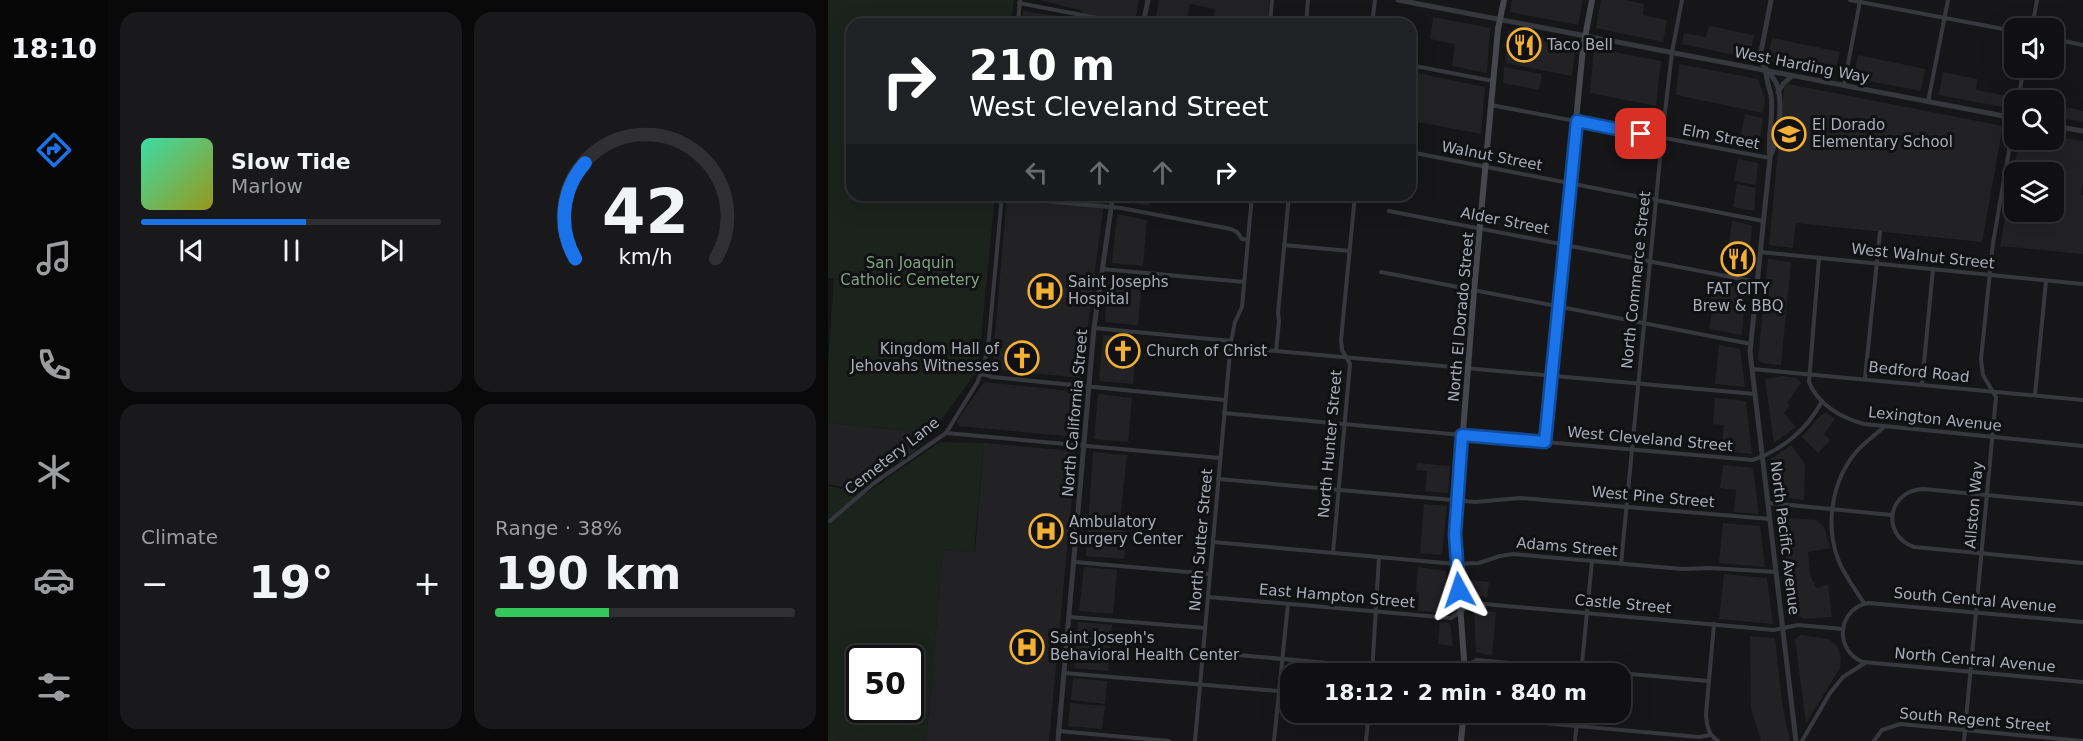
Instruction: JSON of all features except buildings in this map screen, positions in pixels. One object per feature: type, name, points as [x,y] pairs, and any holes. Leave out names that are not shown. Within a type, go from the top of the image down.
[{"type":"main road","name":"North El Dorado Street","points":[[1465,663],[1456,564],[1457,500],[1491,105],[1504,0]]},
{"type":"main road","points":[[1545,442],[1570,183],[1592,0]]},
{"type":"main road","name":"West Cleveland Street","points":[[1462,435],[1545,442]]},
{"type":"main road","points":[[1461,741],[1463,723]]},
{"type":"street","points":[[1144,18],[1148,0]]},
{"type":"street","points":[[1270,18],[1272,0]]},
{"type":"street","points":[[1306,18],[1308,0]]},
{"type":"street","points":[[1373,18],[1375,0]]},
{"type":"street","name":"West Harding Way","points":[[1398,0],[2004,118]]},
{"type":"street","name":"North Commerce Street","points":[[1621,564],[1671,52],[1682,0]]},
{"type":"street","points":[[1766,71],[1760,57],[1771,0]]},
{"type":"street","points":[[1850,0],[2004,29]]},
{"type":"street","points":[[1928,102],[1948,0]]},
{"type":"street","points":[[2034,18],[2037,0]]},
{"type":"street","points":[[1018,18],[1020,1],[1101,18]]},
{"type":"street","points":[[1844,85],[1860,1]]},
{"type":"street","points":[[2064,41],[2083,45]]},
{"type":"street","points":[[1416,66],[1494,81]]},
{"type":"street","name":"North Pacific Avenue","points":[[1766,71],[1776,81],[1779,115],[1770,158],[1763,221],[1751,344],[1752,369],[1796,741]]},
{"type":"street","name":"North Pacific Avenue","points":[[1766,71],[1766,81],[1771,95],[1768,146],[1770,158]]},
{"type":"street","points":[[1778,92],[1792,76]]},
{"type":"street","name":"Elm Street","points":[[1491,105],[1770,158]]},
{"type":"street","points":[[2064,128],[2083,131]]},
{"type":"street","name":"Allston Way","points":[[1964,741],[1996,397],[1983,375],[1981,366],[1993,243],[2009,150]]},
{"type":"street","name":"Walnut Street","points":[[1416,153],[1570,183]]},
{"type":"street","points":[[1570,183],[1763,221]]},
{"type":"street","name":"Cemetery Lane","points":[[830,521],[874,483],[946,433],[982,374],[989,338],[1001,201]]},
{"type":"street","points":[[1056,201],[1111,206],[1231,229],[1248,240]]},
{"type":"street","name":"North California Street","points":[[1058,741],[1075,562],[1088,386],[1112,201]]},
{"type":"street","name":"North Sutter Street","points":[[1195,741],[1230,347],[1235,322],[1242,307],[1251,201]]},
{"type":"street","points":[[1276,351],[1288,201]]},
{"type":"street","name":"North Hunter Street","points":[[1332,553],[1350,364],[1341,348],[1341,340],[1354,201]]},
{"type":"street","name":"Alder Street","points":[[1389,211],[1757,282]]},
{"type":"street","points":[[1865,378],[1880,232]]},
{"type":"street","points":[[1284,245],[1350,251]]},
{"type":"street","name":"West Walnut Street","points":[[1760,252],[2083,284]]},
{"type":"street","points":[[1809,374],[1819,258]]},
{"type":"street","points":[[1102,269],[1244,282]]},
{"type":"street","points":[[1922,384],[1933,269]]},
{"type":"street","points":[[1381,272],[1751,344]]},
{"type":"street","points":[[2035,395],[2046,280]]},
{"type":"street","points":[[1094,328],[1231,341]]},
{"type":"street","points":[[1230,347],[1755,394]]},
{"type":"street","name":"Bedford Road","points":[[1752,369],[2083,400]]},
{"type":"street","points":[[982,374],[992,377],[1225,400]]},
{"type":"street","name":"Lexington Avenue","points":[[1809,374],[1812,388],[1822,401],[1833,411],[1864,424],[2083,446]]},
{"type":"street","points":[[1763,457],[1791,439],[1816,412],[1822,401]]},
{"type":"street","points":[[1224,413],[1462,435]]},
{"type":"street","points":[[1866,662],[1854,658],[1842,639],[1842,629],[1851,612],[1864,603],[1834,549],[1831,527],[1832,509],[1837,488],[1852,458],[1884,427]]},
{"type":"street","points":[[946,433],[1220,458]]},
{"type":"street","name":"West Cleveland Street","points":[[1545,442],[1753,460],[1763,457]]},
{"type":"street","name":"West Pine Street","points":[[1218,479],[1475,502],[1506,498],[1534,499],[1771,519]]},
{"type":"street","points":[[2083,504],[1915,489],[1904,494],[1897,501],[1892,515],[1895,532],[1910,545],[2083,563]]},
{"type":"street","points":[[1769,503],[1892,515]]},
{"type":"street","name":"Adams Street","points":[[1213,542],[1456,564],[1479,563],[1513,554],[1682,569],[1710,568],[1777,572]]},
{"type":"street","points":[[1373,663],[1378,611],[1376,588],[1380,557]]},
{"type":"street","points":[[1582,663],[1592,561]]},
{"type":"street","points":[[1075,562],[1210,574]]},
{"type":"street","name":"East Hampton Street","points":[[1208,597],[1451,618],[1461,610]]},
{"type":"street","name":"Castle Street","points":[[1461,610],[1473,603],[1774,630],[1798,625],[1842,629]]},
{"type":"street","name":"South Central Avenue","points":[[1864,603],[2083,622]]},
{"type":"street","points":[[1274,741],[1288,604]]},
{"type":"street","points":[[1070,617],[1205,628]]},
{"type":"street","points":[[1714,624],[1706,714],[1710,735],[1719,741]]},
{"type":"street","points":[[1204,652],[1333,663]]},
{"type":"street","points":[[1473,663],[1477,660],[1505,663]]},
{"type":"street","points":[[1802,741],[1830,693],[1843,677],[1866,662]]},
{"type":"street","name":"North Central Avenue","points":[[1866,662],[2083,682]]},
{"type":"street","points":[[1064,674],[1279,691]]},
{"type":"street","points":[[1631,675],[1708,681]]},
{"type":"street","points":[[1366,741],[1368,723]]},
{"type":"street","points":[[1536,723],[1699,737],[1710,735]]},
{"type":"street","points":[[1575,741],[1577,723]]},
{"type":"street","name":"South Regent Street","points":[[1874,741],[1882,730],[1896,724],[2082,741]]},
{"type":"street","points":[[1059,731],[1169,741]]},
{"type":"shaded area","points":[[1040,0],[1139,0],[1136,18],[1080,18],[1083,11]]},
{"type":"shaded area","points":[[1159,0],[1269,0],[1268,18],[1213,18],[1215,9],[1190,4],[1187,18],[1156,18]]},
{"type":"shaded area","points":[[1512,0],[1583,0],[1578,25],[1510,12]]},
{"type":"shaded area","points":[[1601,0],[1625,0],[1644,4],[1643,15],[1667,20],[1663,42],[1596,28]]},
{"type":"shaded area","points":[[1023,11],[1073,18],[1022,18]]},
{"type":"shaded area","points":[[1433,17],[1490,28],[1487,73],[1452,66],[1455,44],[1430,39]]},
{"type":"shaded area","points":[[1709,26],[1754,35],[1750,58],[1682,44],[1684,33],[1706,37]]},
{"type":"shaded area","points":[[1508,31],[1576,45],[1572,76],[1505,63]]},
{"type":"shaded area","points":[[1772,38],[1840,52],[1835,74],[1767,61]]},
{"type":"shaded area","points":[[1594,48],[1661,61],[1656,106],[1590,93]]},
{"type":"shaded area","points":[[1858,55],[1925,69],[1921,91],[1853,78]]},
{"type":"shaded area","points":[[1679,64],[1758,79],[1765,98],[1763,113],[1676,95]]},
{"type":"shaded area","points":[[1504,67],[1542,74],[1539,90],[1503,83]]},
{"type":"shaded area","points":[[1943,72],[1977,79],[1976,90],[2004,95],[2004,107],[1939,95]]},
{"type":"shaded area","points":[[1417,73],[1485,87],[1481,134],[1416,122]]},
{"type":"shaded area","points":[[1788,84],[2003,126],[1982,242],[1796,223],[1793,248],[1769,245],[1784,88]]},
{"type":"shaded area","points":[[2064,107],[2083,111],[2083,122],[2064,119]]},
{"type":"shaded area","points":[[1745,114],[1763,118],[1759,149],[1739,145]]},
{"type":"shaded area","points":[[2064,138],[2083,141],[2081,195],[2083,195],[2083,254],[2000,246],[2004,222],[2064,222],[2064,162],[2015,162],[2017,150],[2064,150]]},
{"type":"shaded area","points":[[1738,159],[1758,163],[1756,185],[1734,181]]},
{"type":"shaded area","points":[[1737,184],[1756,188],[1754,211],[1733,207]]},
{"type":"shaded area","name":"Saint Josephs Hospital","points":[[1006,201],[1104,201],[1081,378],[992,369]]},
{"type":"shaded area","points":[[1121,201],[1150,201],[1149,206]]},
{"type":"shaded area","points":[[1117,214],[1147,220],[1143,266],[1112,263]]},
{"type":"shaded area","points":[[1732,221],[1752,225],[1748,273],[1725,269]]},
{"type":"shaded area","points":[[1768,259],[1791,262],[1781,365],[1762,363],[1758,359]]},
{"type":"shaded area","points":[[1108,277],[1142,280],[1138,325],[1105,322]]},
{"type":"shaded area","points":[[1714,280],[1746,286],[1742,335],[1709,329],[1713,307],[1732,310],[1733,308],[1710,303]]},
{"type":"shaded area","points":[[1103,335],[1137,339],[1133,384],[1099,381]]},
{"type":"shaded area","points":[[1719,345],[1740,349],[1745,387],[1715,384]]},
{"type":"shaded area","points":[[1783,376],[1796,378],[1801,383],[1787,403],[1790,405],[1784,413],[1796,427],[1774,443],[1765,379]]},
{"type":"shaded area","points":[[984,382],[1080,392],[1076,437],[958,426],[957,421]]},
{"type":"shaded area","points":[[1098,394],[1132,398],[1128,442],[1094,439]]},
{"type":"shaded area","points":[[1715,398],[1746,401],[1752,454],[1721,451],[1724,425],[1713,424]]},
{"type":"shaded area","points":[[1826,413],[1835,419],[1824,434],[1830,440],[1818,453],[1802,437],[1821,415]]},
{"type":"shaded area","points":[[828,423],[931,433],[915,451],[856,490],[828,484]]},
{"type":"shaded area","points":[[984,443],[1073,451],[1076,454],[1049,741],[926,741],[943,550],[975,552]]},
{"type":"shaded area","points":[[1791,445],[1805,464],[1804,500],[1782,495],[1774,484],[1771,459]]},
{"type":"shaded area","points":[[1093,452],[1127,455],[1119,530],[1127,531],[1124,559],[1086,556]]},
{"type":"shaded area","points":[[1417,463],[1450,466],[1448,493],[1425,491],[1427,471],[1416,470]]},
{"type":"shaded area","points":[[1723,465],[1753,468],[1759,514],[1734,512],[1736,490],[1720,488]]},
{"type":"shaded area","points":[[1424,504],[1447,506],[1442,555],[1420,553]]},
{"type":"shaded area","points":[[1787,518],[1816,520],[1824,527],[1830,548],[1808,552],[1810,575],[1817,589],[1828,584],[1832,617],[1805,619],[1792,613],[1782,522]]},
{"type":"shaded area","points":[[1723,523],[1760,526],[1765,567],[1719,563]]},
{"type":"shaded area","points":[[1084,567],[1117,570],[1113,614],[1079,611]]},
{"type":"shaded area","points":[[1418,567],[1446,571],[1450,609],[1446,613],[1418,611],[1419,593],[1416,592]]},
{"type":"shaded area","points":[[1724,574],[1767,578],[1773,624],[1719,619]]},
{"type":"shaded area","points":[[1470,580],[1489,582],[1487,597],[1471,594]]},
{"type":"shaded area","points":[[1474,610],[1496,612],[1492,656],[1476,652]]},
{"type":"shaded area","points":[[1078,622],[1112,625],[1108,671],[1074,668]]},
{"type":"shaded area","points":[[1440,622],[1450,623],[1453,646],[1438,644]]},
{"type":"shaded area","points":[[1800,635],[1829,639],[1837,646],[1841,657],[1840,668],[1806,723],[1795,639]]},
{"type":"shaded area","points":[[1750,636],[1775,638],[1782,703],[1790,741],[1761,741],[1751,708]]},
{"type":"shaded area","points":[[1073,678],[1107,681],[1105,704],[1071,700]]},
{"type":"shaded area","points":[[1070,703],[1105,706],[1102,729],[1068,726]]},
{"type":"green space","name":"San Joaquin Catholic Cemetery","points":[[828,0],[1014,0],[1012,18],[846,18],[846,201],[994,201],[978,370],[931,433],[828,423],[828,365],[834,278],[828,278]]},
{"type":"green space","points":[[940,442],[984,443],[974,552],[943,550],[926,741],[828,741],[828,486],[865,494]]},
{"type":"place","name":"Taco Bell","points":[[1524,45]]},
{"type":"place","name":"El Dorado Elementary School","points":[[1789,134]]},
{"type":"place","name":"FAT CITY Brew & BBQ","points":[[1738,259]]},
{"type":"place","name":"Saint Josephs Hospital","points":[[1045,291]]},
{"type":"place","name":"Church of Christ","points":[[1123,351]]},
{"type":"place","name":"Kingdom Hall of Jehovahs Witnesses","points":[[1022,358]]},
{"type":"place","name":"Ambulatory Surgery Center","points":[[1046,531]]},
{"type":"place","name":"Saint Joseph's Behavioral Health Center","points":[[1027,647]]},
{"type":"route","points":[[1459,590],[1455,534],[1462,435],[1545,442],[1577,121],[1641,134]]}]
